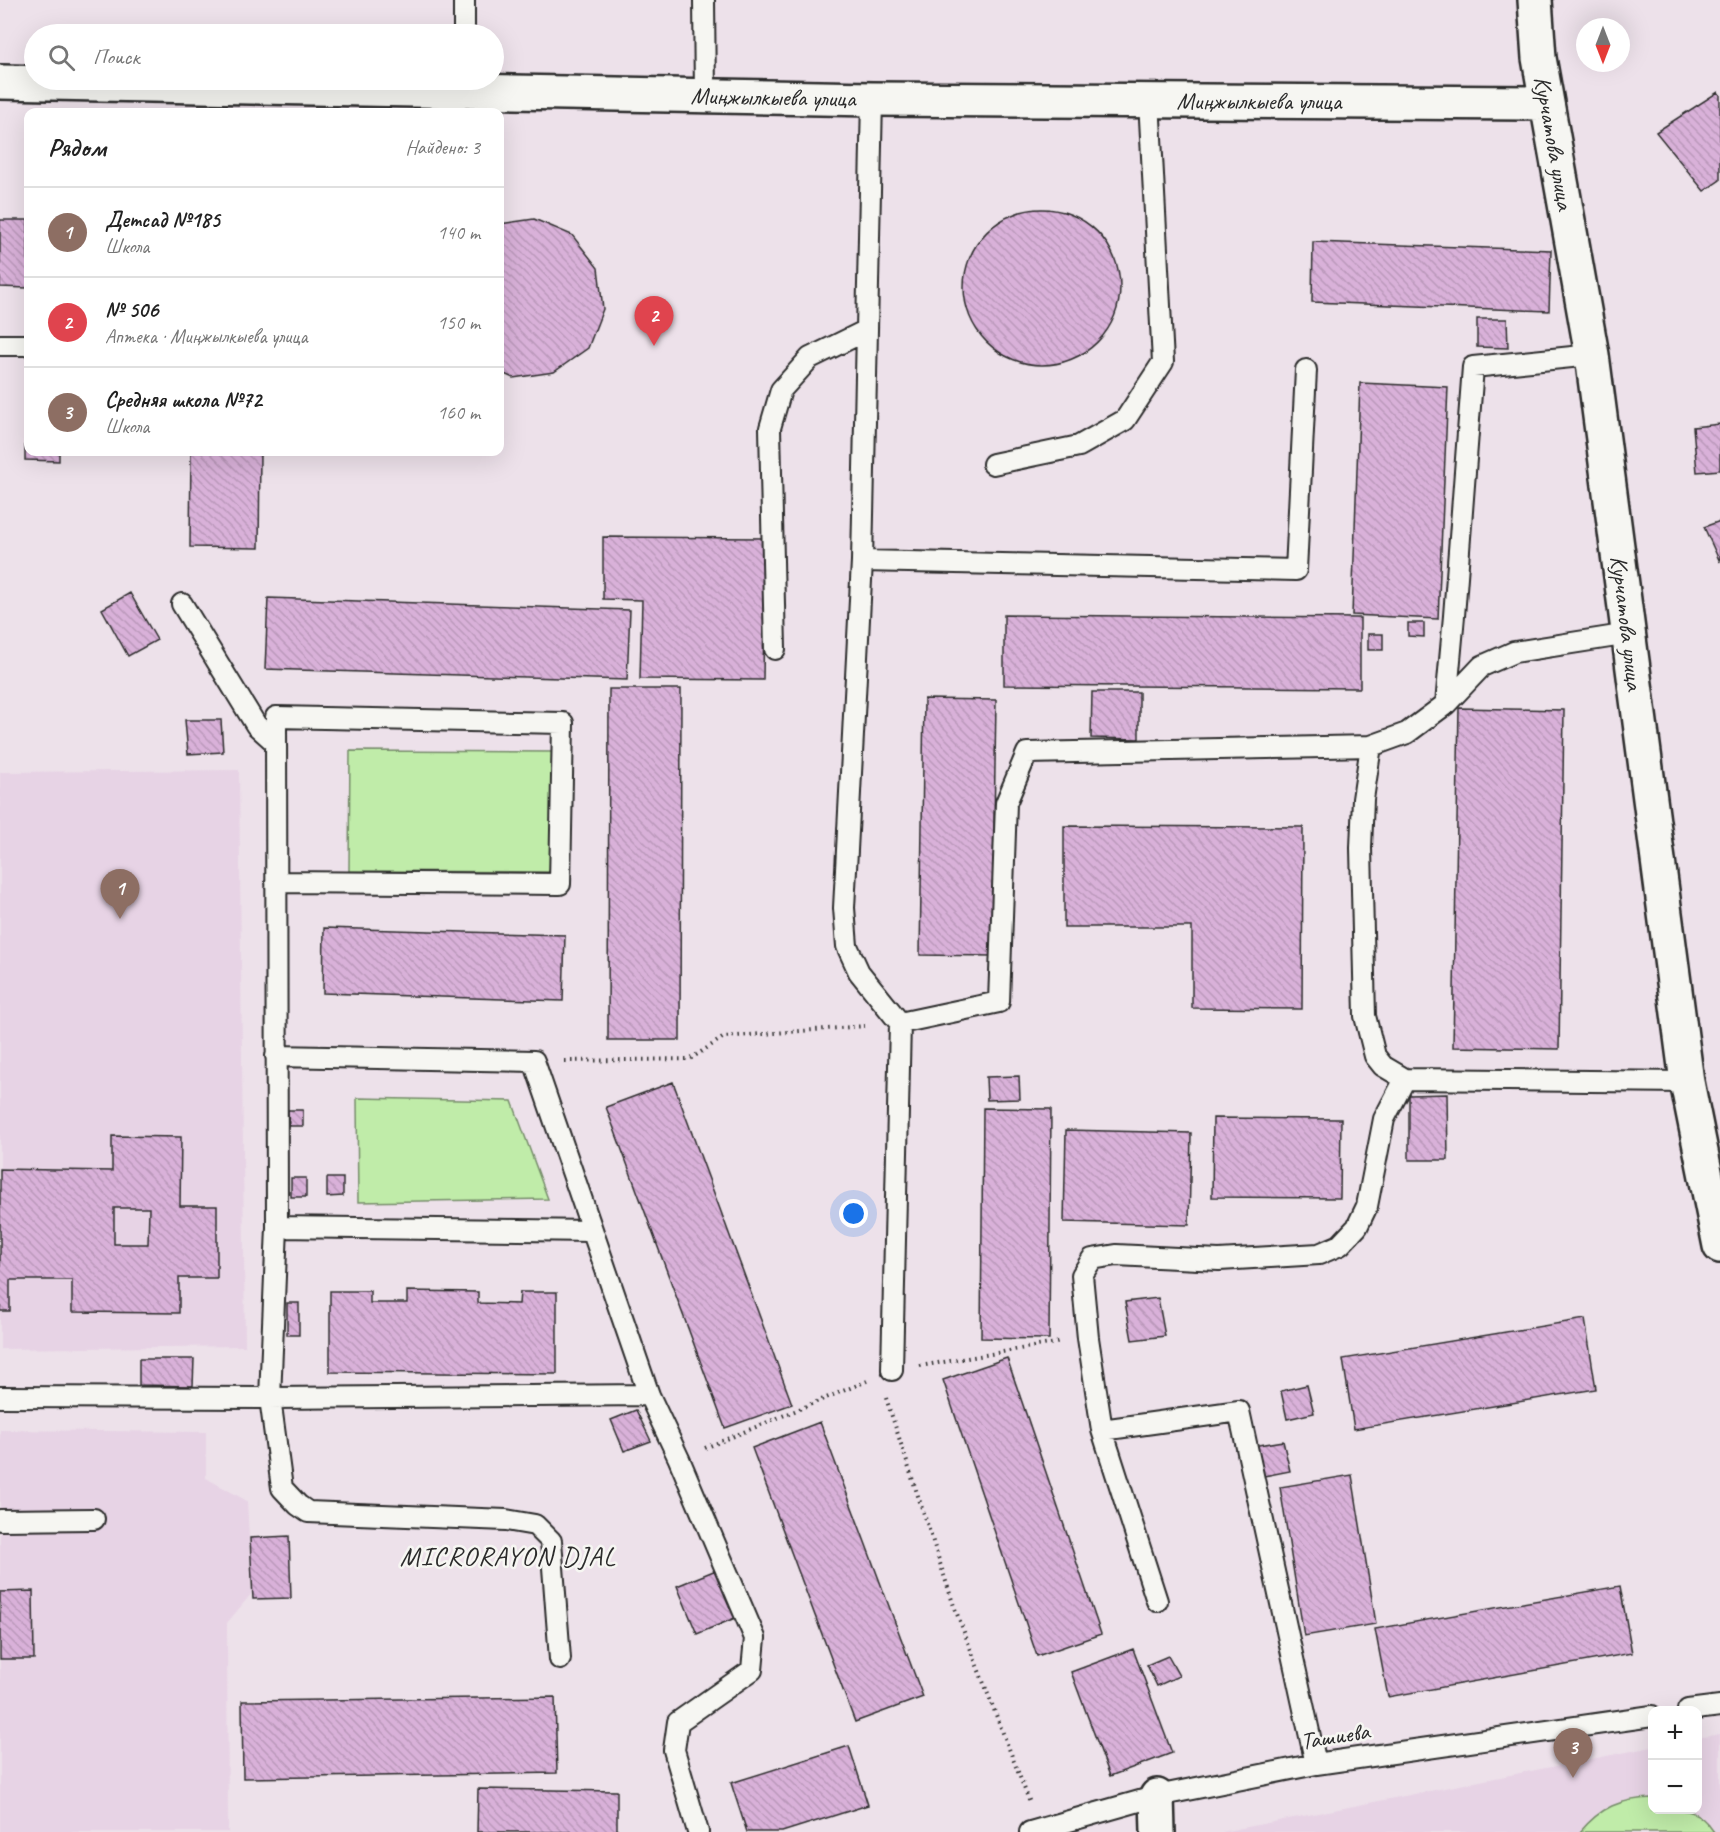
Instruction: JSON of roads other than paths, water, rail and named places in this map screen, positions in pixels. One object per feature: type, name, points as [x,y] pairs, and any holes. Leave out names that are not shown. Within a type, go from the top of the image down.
[{"type":"street","name":"Курчатова улица","points":[[1535,0],[1539,58],[1546,103],[1592,355],[1688,1082],[1720,1246]]},
{"type":"street","name":"Миңжылкыева улица","points":[[0,82],[24,82]]},
{"type":"street","name":"Миңжылкыева улица","points":[[504,88],[705,96],[872,99],[1546,103]]},
{"type":"street","points":[[1158,1796],[1158,1832]]},
{"type":"lane","points":[[464,0],[464,24]]},
{"type":"lane","points":[[704,0],[705,96]]},
{"type":"lane","points":[[872,99],[862,561],[844,908],[847,946],[859,972],[900,1023],[892,1370]]},
{"type":"lane","points":[[993,464],[1080,446],[1125,420],[1163,362],[1149,100]]},
{"type":"lane","points":[[775,649],[770,428],[781,390],[810,358],[867,330]]},
{"type":"lane","points":[[0,345],[24,345]]},
{"type":"lane","points":[[1446,704],[1473,367],[1592,355]]},
{"type":"lane","points":[[862,561],[1296,570],[1306,370]]},
{"type":"lane","points":[[183,604],[256,726],[276,743]]},
{"type":"lane","points":[[900,1023],[999,1002],[1006,803],[1027,753],[1371,746],[1407,733],[1446,704],[1482,666],[1514,652],[1629,634]]},
{"type":"lane","points":[[276,882],[560,884],[563,723],[276,717],[276,743],[276,882],[276,1056],[277,1227],[270,1398],[282,1488],[308,1512],[506,1520],[535,1526],[551,1541],[560,1659]]},
{"type":"lane","points":[[1371,746],[1363,799],[1361,848],[1365,1016],[1375,1056],[1383,1066],[1405,1079],[1688,1082]]},
{"type":"lane","points":[[276,1056],[534,1061],[649,1395],[679,1459],[755,1638],[752,1670],[678,1722],[674,1750],[698,1832]]},
{"type":"lane","points":[[1158,1601],[1102,1430],[1088,1338],[1082,1275],[1092,1259],[1116,1255],[1230,1259],[1319,1254],[1340,1245],[1357,1227],[1367,1206],[1384,1119],[1405,1079]]},
{"type":"lane","points":[[277,1227],[592,1231]]},
{"type":"lane","points":[[0,1397],[270,1398],[649,1395]]},
{"type":"lane","points":[[1102,1430],[1239,1411],[1316,1764]]},
{"type":"lane","points":[[0,1520],[94,1519]]},
{"type":"lane","points":[[1702,1708],[1720,1706]]},
{"type":"lane","name":"Ташиева","points":[[1035,1831],[1158,1796],[1316,1764],[1648,1717]]},
{"type":"place","name":"№ 506","points":[[654,346]]},
{"type":"place","name":"Детсад №185","points":[[120,919]]},
{"type":"place","name":"Средняя школа №72","points":[[1573,1778]]},
{"type":"district","name":"MICRORAYON DJAL","points":[[508,1556]]}]
